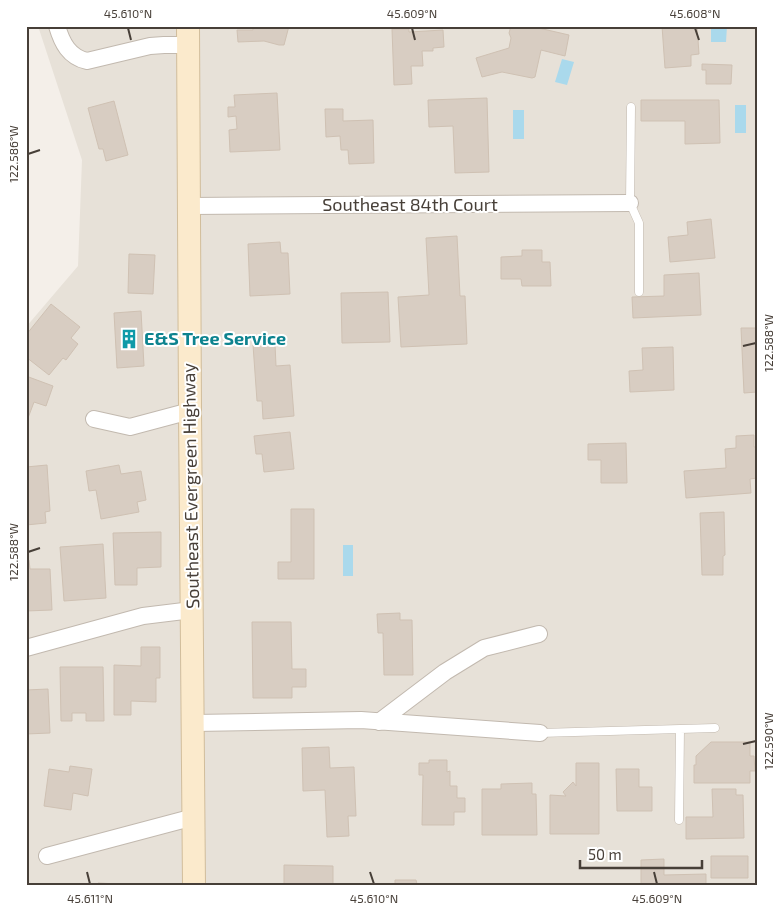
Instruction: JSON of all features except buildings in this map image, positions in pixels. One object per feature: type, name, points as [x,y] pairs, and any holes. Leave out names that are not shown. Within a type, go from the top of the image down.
[{"type":"street","points":[[57,26],[64,45],[78,59],[87,61],[150,46],[164,45],[188,36]]},
{"type":"street","name":"Southeast Evergreen Highway","points":[[188,36],[194,886]]},
{"type":"street","name":"Southeast 84th Court","points":[[190,206],[630,203]]},
{"type":"street","points":[[94,419],[130,427],[190,411]]},
{"type":"street","points":[[26,648],[143,616],[192,610]]},
{"type":"street","points":[[379,722],[446,672],[484,648],[539,634]]},
{"type":"street","points":[[194,723],[361,720],[540,733]]},
{"type":"street","points":[[47,856],[194,817]]},
{"type":"lane","points":[[631,107],[630,203],[639,223],[639,292]]},
{"type":"lane","points":[[540,733],[714,728]]},
{"type":"lane","points":[[680,729],[680,820]]},
{"type":"shaded area","points":[[38,26],[757,26],[757,886],[26,886],[26,327],[78,266],[82,160]]},
{"type":"water","points":[[711,26],[727,26],[726,42],[711,42]]},
{"type":"water","points":[[562,59],[574,62],[567,85],[555,82]]},
{"type":"water","points":[[735,105],[746,105],[746,133],[735,133]]},
{"type":"water","points":[[513,110],[524,110],[524,139],[513,139]]},
{"type":"water","points":[[343,545],[353,545],[353,576],[343,576]]},
{"type":"place","name":"E&S Tree Service","points":[[129,339]]}]
